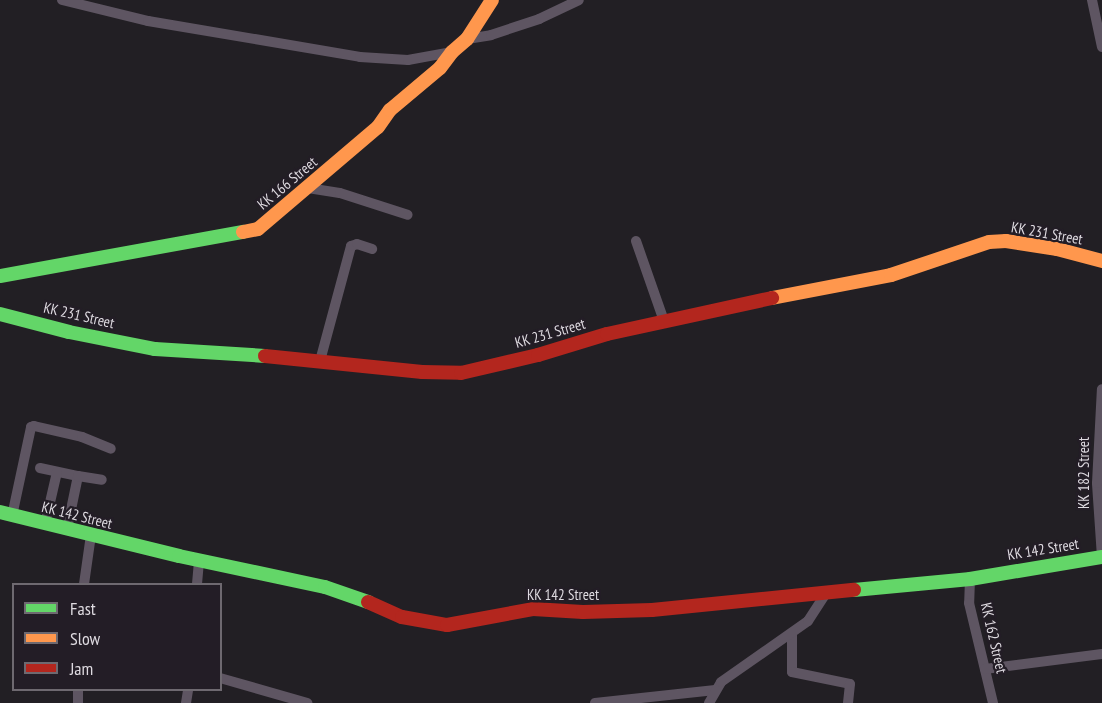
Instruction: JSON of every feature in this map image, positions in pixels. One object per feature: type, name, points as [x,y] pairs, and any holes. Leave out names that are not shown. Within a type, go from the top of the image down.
[{"type":"street","points":[[62,0],[148,21],[360,57],[408,60],[452,52]]},
{"type":"street","name":"KK 166 Street","points":[[0,276],[258,229],[378,127],[390,110],[440,68],[452,52],[467,39],[492,0]]},
{"type":"street","points":[[467,39],[491,35],[539,19],[579,0]]},
{"type":"street","points":[[1092,0],[1102,46]]},
{"type":"street","points":[[308,188],[340,193],[408,215]]},
{"type":"street","points":[[636,241],[664,321]]},
{"type":"street","name":"KK 231 Street","points":[[0,314],[69,332],[154,349],[320,361],[422,372],[461,373],[538,356],[607,334],[713,309],[891,275],[989,242],[1006,241],[1057,249],[1102,261]]},
{"type":"street","points":[[320,361],[351,246],[357,244],[372,249]]},
{"type":"street","name":"KK 182 Street","points":[[1102,389],[1097,483],[1102,557]]},
{"type":"street","points":[[6,514],[31,427],[82,437],[111,449]]},
{"type":"street","points":[[40,468],[102,480]]},
{"type":"street","points":[[45,524],[57,472]]},
{"type":"street","points":[[67,529],[78,476]]},
{"type":"street","name":"KK 142 Street","points":[[6,514],[325,587],[360,598],[402,617],[447,625],[532,609],[603,612],[651,610],[970,579],[1102,557]]},
{"type":"street","points":[[84,583],[91,535]]},
{"type":"street","points":[[197,583],[199,559]]},
{"type":"street","name":"KK 162 Street","points":[[970,579],[969,603],[993,703]]},
{"type":"street","points":[[709,703],[721,682],[808,621],[826,593]]},
{"type":"street","points":[[792,633],[792,672],[850,684],[848,703]]},
{"type":"street","points":[[985,669],[1102,654]]},
{"type":"street","points":[[222,679],[307,703]]},
{"type":"street","points":[[595,703],[715,690]]},
{"type":"traffic: fast","points":[[0,276],[243,232]]},
{"type":"traffic: fast","points":[[0,314],[69,332],[155,349],[265,356]]},
{"type":"traffic: fast","points":[[0,512],[179,556],[325,587],[368,602]]},
{"type":"traffic: fast","points":[[854,590],[970,579],[1102,557]]},
{"type":"traffic: slow","points":[[243,232],[258,229],[378,127],[390,110],[440,68],[452,52],[467,39],[492,0]]},
{"type":"traffic: slow","points":[[772,298],[891,275],[989,242],[1006,241],[1057,249],[1102,261]]},
{"type":"traffic: jam","points":[[265,356],[422,372],[461,373],[538,355],[607,334],[772,298]]},
{"type":"traffic: jam","points":[[368,602],[402,617],[447,625],[533,609],[583,612],[652,610],[854,590]]}]
